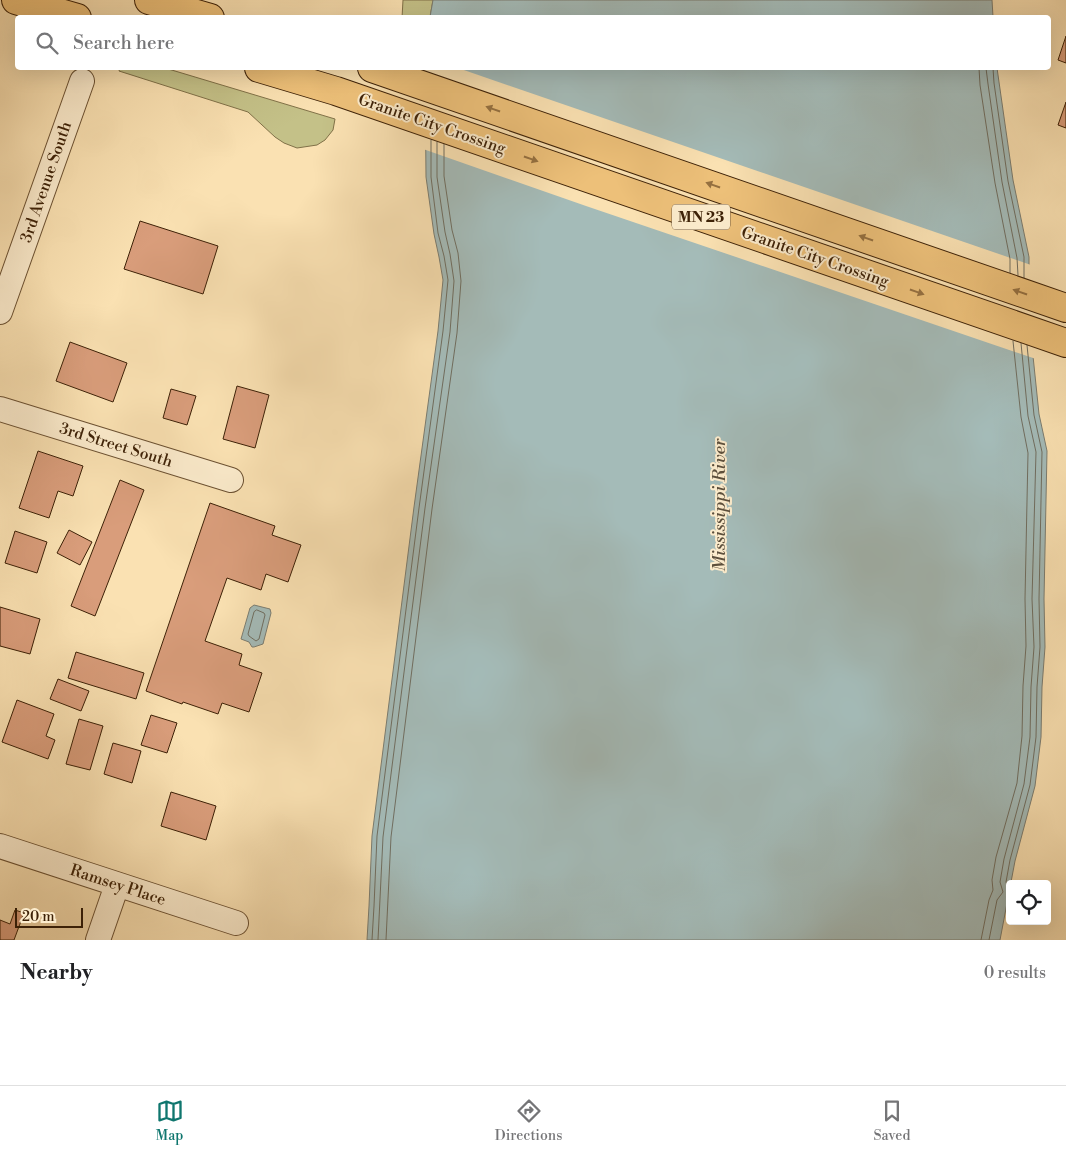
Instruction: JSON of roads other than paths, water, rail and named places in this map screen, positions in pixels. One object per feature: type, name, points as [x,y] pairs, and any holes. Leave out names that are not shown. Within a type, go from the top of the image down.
[{"type":"highway","points":[[16,0],[67,15]]},
{"type":"highway","points":[[149,0],[200,15]]},
{"type":"highway","name":"Granite City Crossing","points":[[265,70],[336,92],[1066,343]]},
{"type":"highway","name":"Granite City Crossing","points":[[378,70],[1066,308]]},
{"type":"street","name":"3rd Avenue South","points":[[0,312],[82,81]]},
{"type":"street","name":"3rd Street South","points":[[0,410],[231,480]]},
{"type":"street","name":"Ramsey Place","points":[[0,846],[236,923]]},
{"type":"street","points":[[98,940],[117,885]]},
{"type":"water","points":[[433,0],[992,0],[993,15],[430,15]]},
{"type":"water","name":"Mississippi River","points":[[425,70],[997,70],[1013,180],[1029,257],[1029,306],[1033,356],[1039,414],[1047,451],[1045,647],[1041,737],[1035,786],[1011,880],[1006,880],[1006,908],[1000,940],[367,940],[372,836],[438,331],[443,280],[426,177]]},
{"type":"water","points":[[254,605],[270,609],[271,613],[263,644],[252,647],[249,642],[241,639],[250,608]]}]
